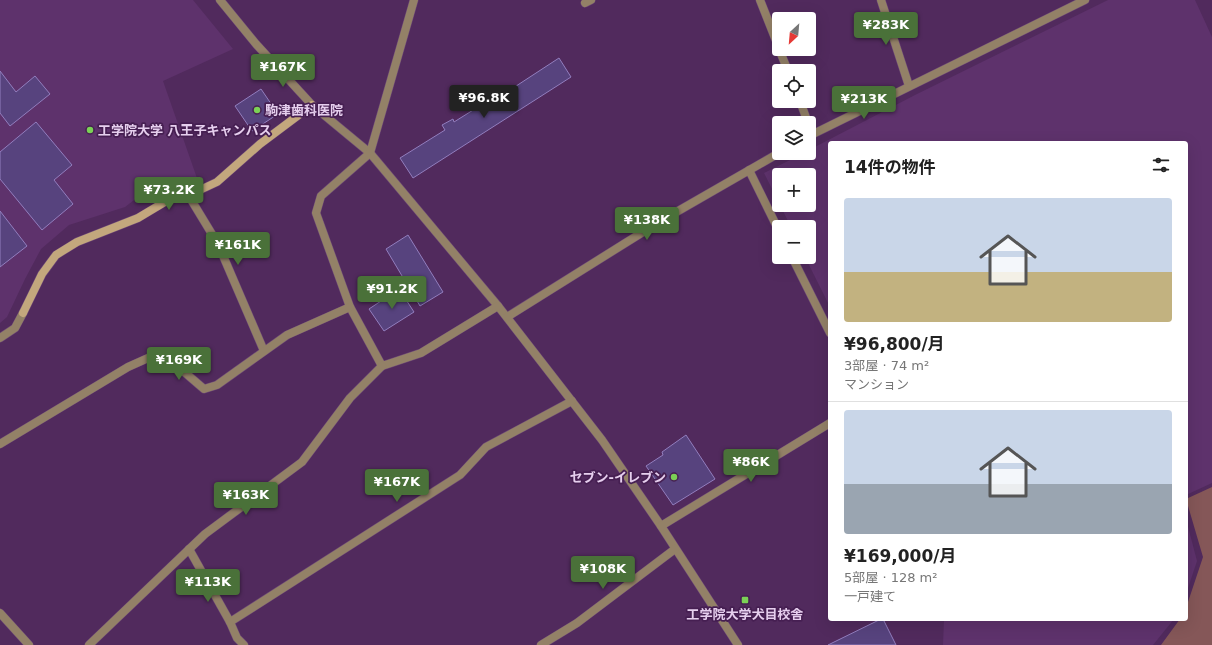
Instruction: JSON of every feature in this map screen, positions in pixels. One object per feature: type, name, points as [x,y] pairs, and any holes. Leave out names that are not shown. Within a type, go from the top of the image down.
[{"type":"street","points":[[220,0],[256,44],[312,104],[370,153],[507,317],[602,440],[661,526],[738,645]]},
{"type":"street","points":[[382,366],[350,307],[316,213],[321,196],[370,153],[414,0]]},
{"type":"street","points":[[760,0],[772,31]]},
{"type":"street","points":[[881,0],[910,86]]},
{"type":"street","points":[[816,133],[1085,0]]},
{"type":"street","points":[[0,338],[14,328],[42,274],[56,255],[77,242],[138,218],[173,197],[202,189],[217,182],[260,144],[312,104]]},
{"type":"street","points":[[507,317],[659,222],[772,157]]},
{"type":"street","points":[[749,170],[774,220]]},
{"type":"street","points":[[187,193],[218,244],[264,351]]},
{"type":"street","points":[[796,264],[828,329]]},
{"type":"street","points":[[89,645],[205,534],[302,462],[350,398],[382,366],[421,353],[498,306]]},
{"type":"street","points":[[0,444],[128,367],[157,354],[176,364],[204,389],[217,385],[287,335],[350,307]]},
{"type":"street","points":[[230,622],[460,475],[486,447],[572,401]]},
{"type":"street","points":[[661,526],[828,424]]},
{"type":"street","points":[[189,549],[230,622],[237,638],[244,645]]},
{"type":"street","points":[[541,645],[577,623],[675,549]]},
{"type":"street","points":[[0,613],[29,645]]},
{"type":"shaded area","name":"工学院大学 八王子キャンパス","points":[[0,0],[193,0],[233,49],[163,81],[198,181],[160,180],[125,207],[69,225],[41,249],[7,317],[0,323]]},
{"type":"shaded area","points":[[1108,0],[1195,0],[1212,37],[1212,483],[1188,494],[1188,141],[828,141],[828,303],[808,264],[816,264],[816,220],[788,220],[784,212],[816,212],[816,168],[774,168],[790,160],[816,160],[816,146],[915,95]]},
{"type":"shaded area","points":[[772,169],[772,189],[764,173]]},
{"type":"shaded area","points":[[1212,487],[1212,645],[1161,645],[1179,621],[1188,621],[1188,602],[1203,557],[1188,506],[1188,498]]},
{"type":"shaded area","points":[[1188,527],[1197,561],[1188,588]]},
{"type":"shaded area","points":[[944,621],[1172,621],[1153,645],[943,645]]},
{"type":"building","points":[[559,58],[571,77],[413,178],[400,158],[445,130],[442,125],[453,119],[454,122],[502,92],[506,97],[512,93],[510,90]]},
{"type":"building","points":[[0,71],[16,92],[35,76],[50,94],[10,126],[0,113]]},
{"type":"building","name":"駒津歯科医院","points":[[261,89],[278,114],[252,131],[235,106]]},
{"type":"building","points":[[36,122],[72,165],[54,180],[73,204],[42,230],[0,179],[0,152]]},
{"type":"building","points":[[0,211],[27,246],[0,267]]},
{"type":"building","points":[[408,235],[443,292],[420,306],[386,249]]},
{"type":"building","points":[[399,289],[414,312],[384,331],[369,309]]},
{"type":"building","points":[[686,435],[715,479],[673,505],[646,466],[663,455],[662,452]]},
{"type":"building","points":[[877,621],[884,621],[896,645],[828,645]]},
{"type":"place","name":"駒津歯科医院","points":[[257,110]]},
{"type":"place","name":"工学院大学 八王子キャンパス","points":[[90,130]]},
{"type":"place","name":"セブン-イレブン","points":[[674,477]]},
{"type":"place","name":"工学院大学犬目校舎","points":[[745,600]]}]
